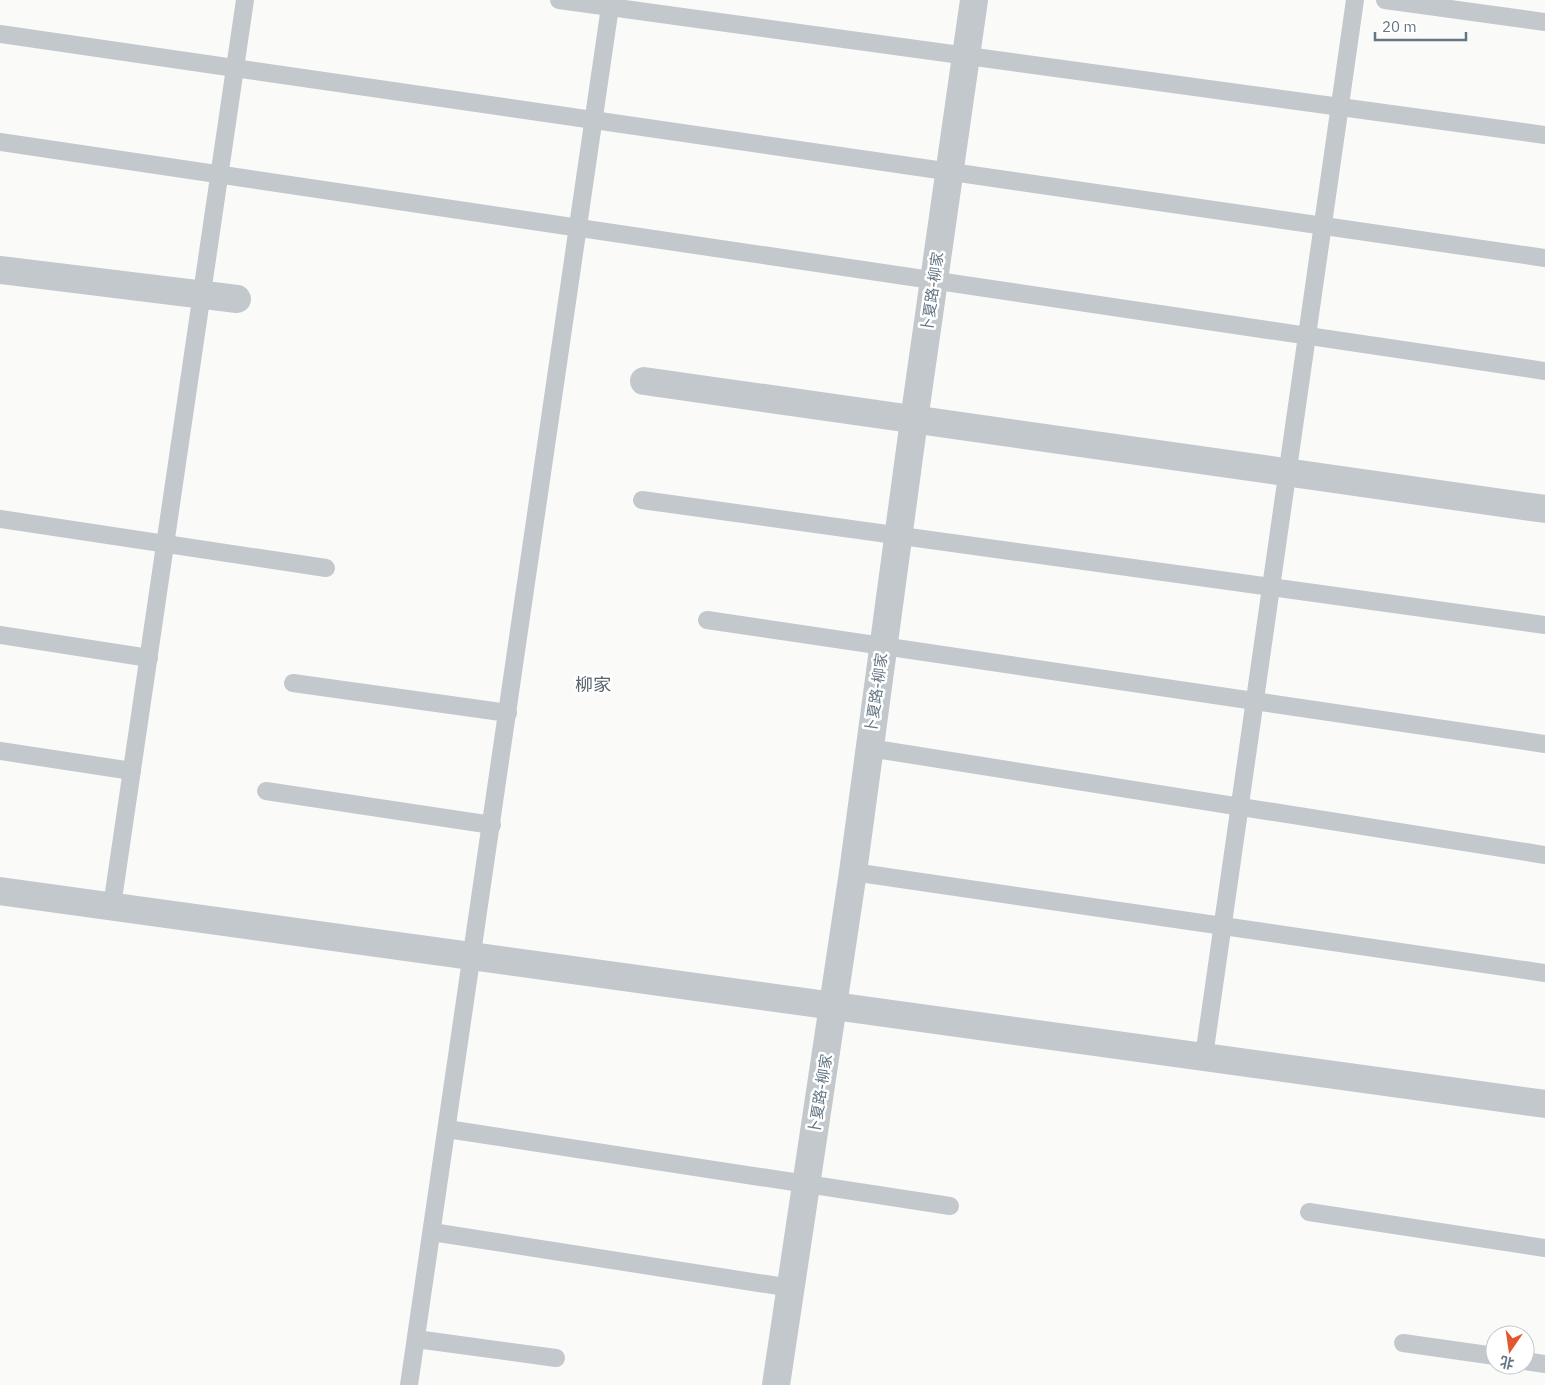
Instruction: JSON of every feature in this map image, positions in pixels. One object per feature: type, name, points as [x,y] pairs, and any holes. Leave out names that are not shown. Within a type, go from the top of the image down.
[{"type":"street","name":"卜夏路-柳家","points":[[776,1385],[854,872],[898,535],[974,0]]},
{"type":"street","points":[[0,270],[237,299]]},
{"type":"street","points":[[644,381],[1545,510]]},
{"type":"street","points":[[0,891],[1545,1104]]},
{"type":"lane","points":[[112,906],[245,0]]},
{"type":"lane","points":[[559,0],[611,4],[966,56],[1545,135]]},
{"type":"lane","points":[[1204,1056],[1356,0]]},
{"type":"lane","points":[[1385,0],[1545,22]]},
{"type":"lane","points":[[409,1385],[611,4]]},
{"type":"lane","points":[[0,34],[1545,258]]},
{"type":"lane","points":[[0,142],[1545,371]]},
{"type":"lane","points":[[642,500],[1545,625]]},
{"type":"lane","points":[[0,519],[326,568]]},
{"type":"lane","points":[[707,620],[1545,744]]},
{"type":"lane","points":[[0,635],[148,658]]},
{"type":"lane","points":[[293,683],[508,713]]},
{"type":"lane","points":[[869,748],[1545,855]]},
{"type":"lane","points":[[0,751],[132,771]]},
{"type":"lane","points":[[266,791],[492,825]]},
{"type":"lane","points":[[854,872],[1545,973]]},
{"type":"lane","points":[[447,1129],[950,1206]]},
{"type":"lane","points":[[1309,1212],[1545,1248]]},
{"type":"lane","points":[[432,1232],[791,1288]]},
{"type":"lane","points":[[416,1339],[556,1358]]},
{"type":"lane","points":[[1403,1343],[1485,1355]]},
{"type":"district","name":"柳家","points":[[593,684]]}]
